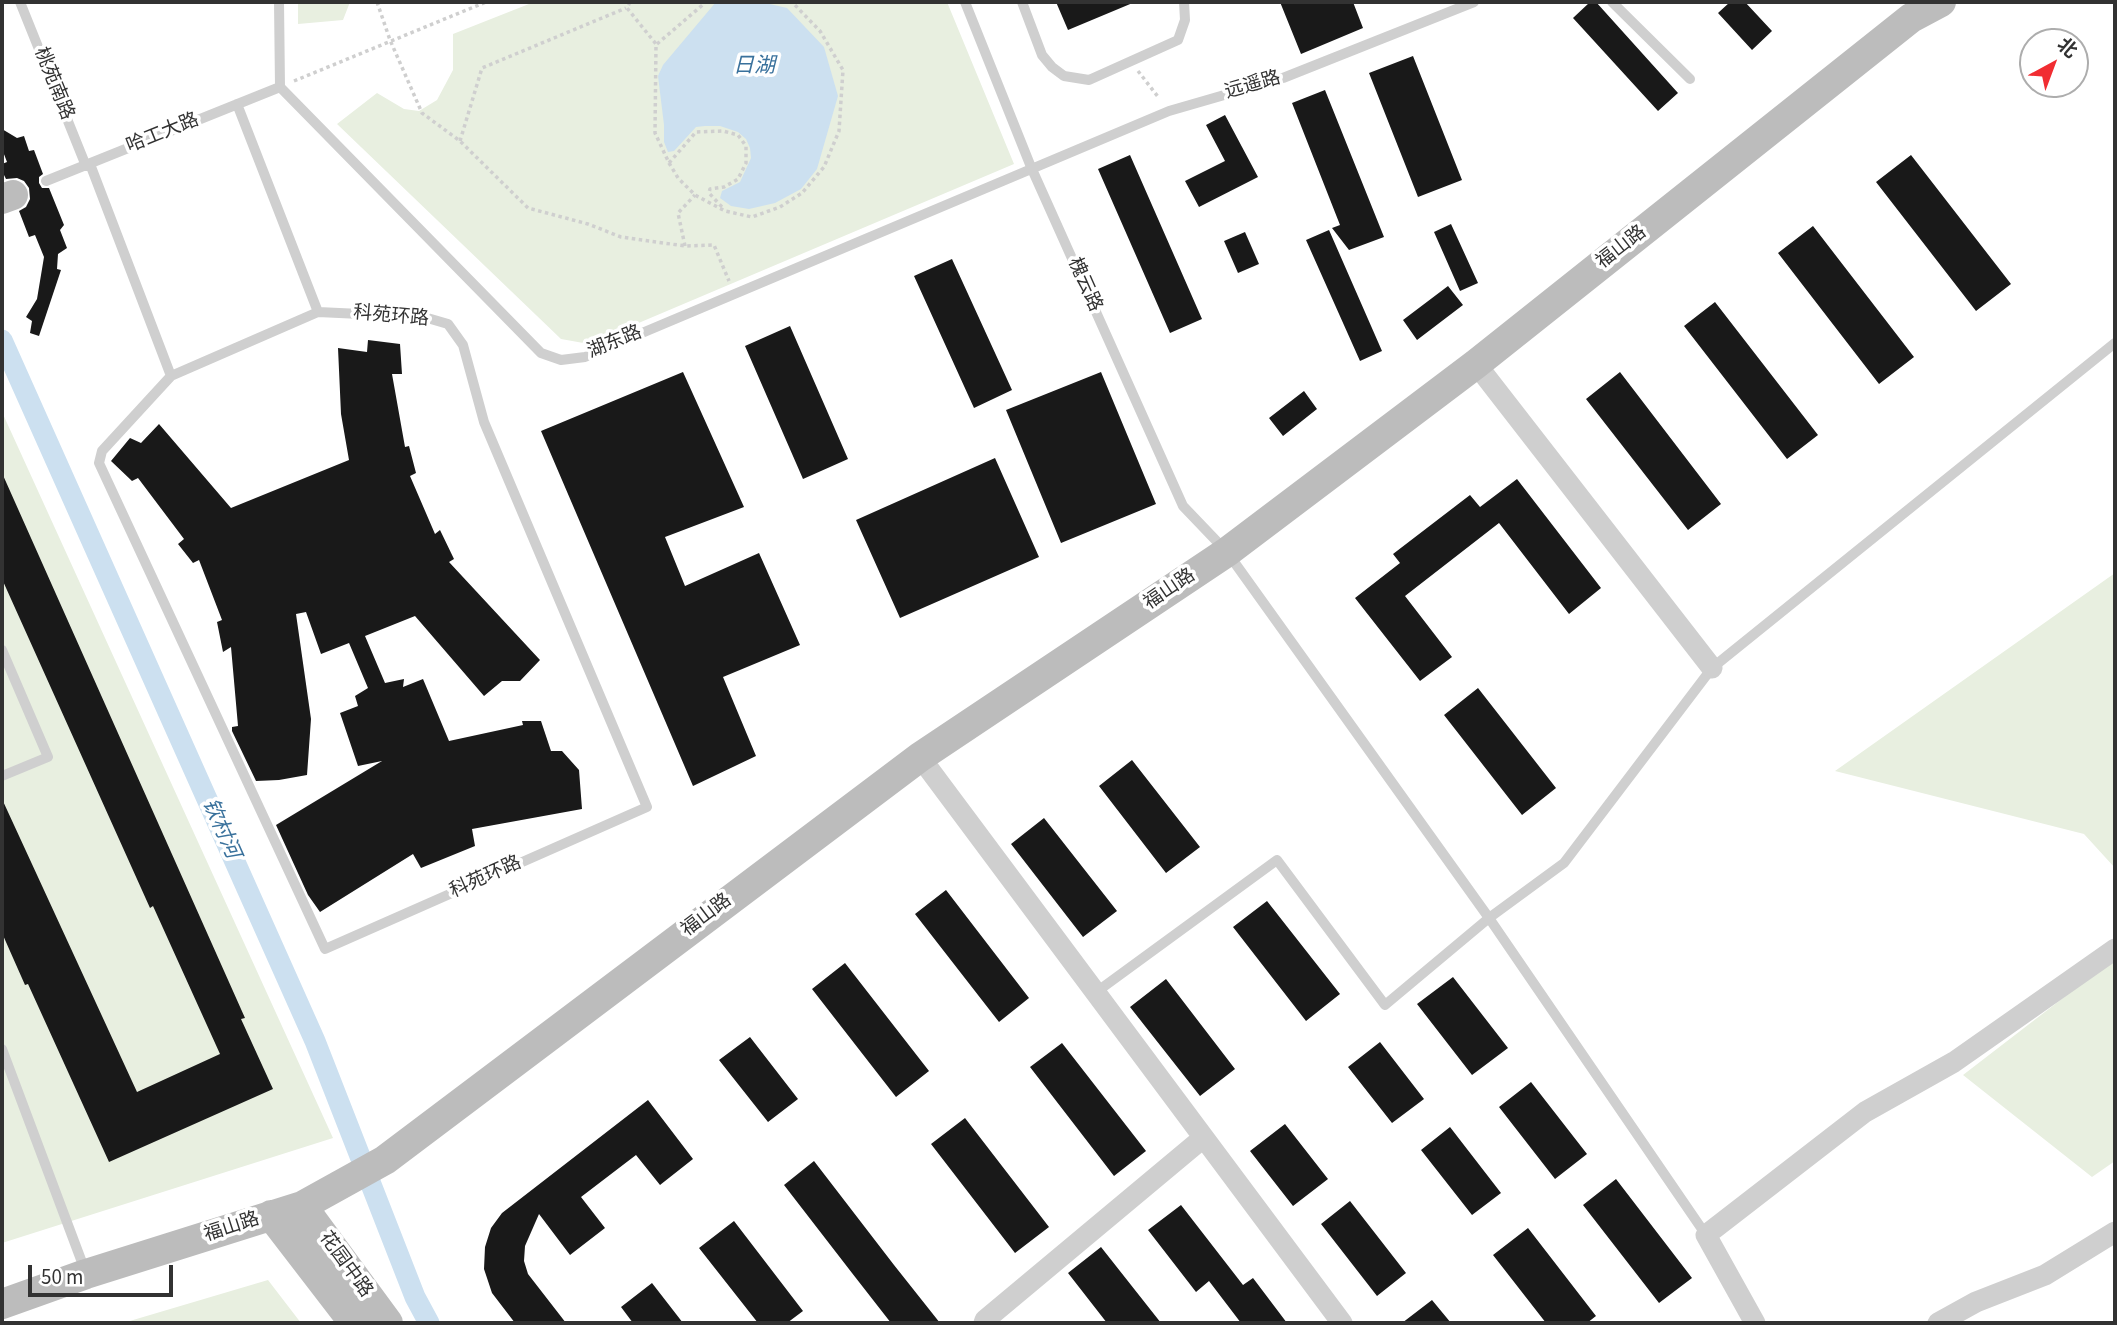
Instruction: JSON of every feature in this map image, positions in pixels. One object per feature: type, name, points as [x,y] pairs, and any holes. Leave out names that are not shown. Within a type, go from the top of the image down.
[{"type":"main road","name":"福山路","points":[[2,1304],[86,1274],[302,1206],[385,1160],[920,757],[1227,552],[1475,364],[1910,18],[1941,2]]},
{"type":"main road","name":"花园中路","points":[[302,1206],[388,1323]]},
{"type":"main road","points":[[271,1215],[354,1323]]},
{"type":"street","points":[[1475,364],[1712,668]]},
{"type":"street","points":[[920,757],[1342,1323]]},
{"type":"street","points":[[1755,1323],[1706,1235],[1865,1112],[1954,1062],[2115,949]]},
{"type":"street","points":[[985,1323],[985,1320],[1203,1138]]},
{"type":"street","points":[[1938,1323],[1976,1302],[2045,1275],[2115,1232]]},
{"type":"lane","name":"桃苑南路","points":[[20,2],[88,165]]},
{"type":"lane","points":[[279,2],[280,87]]},
{"type":"lane","name":"槐云路","points":[[965,2],[1031,167],[1183,506],[1227,552],[1489,918],[1706,1235]]},
{"type":"lane","points":[[1023,2],[1042,55],[1052,67],[1064,76],[1089,80],[1178,40],[1185,20],[1184,2]]},
{"type":"lane","name":"远遥路","points":[[1031,167],[1169,111],[1283,78],[1474,2]]},
{"type":"lane","points":[[1612,2],[1690,79]]},
{"type":"lane","name":"哈工大路","points":[[46,181],[280,87]]},
{"type":"lane","name":"湖东路","points":[[280,87],[541,353],[561,360],[585,357],[1031,167]]},
{"type":"lane","points":[[88,165],[171,376],[318,312],[237,104]]},
{"type":"lane","name":"科苑环路","points":[[171,376],[102,451],[99,463],[325,949],[647,807],[484,422],[463,345],[448,324],[424,317],[318,312]]},
{"type":"lane","points":[[1095,993],[1277,860],[1385,1005],[1489,918],[1564,863],[1712,668],[2115,343]]},
{"type":"lane","points":[[2,650],[48,757],[2,776]]},
{"type":"lane","points":[[2,1049],[86,1274]]},
{"type":"path","points":[[377,2],[390,40],[422,113],[460,141],[528,208],[588,224],[621,237],[685,246],[714,245],[734,293]]},
{"type":"path","points":[[280,87],[486,2]]},
{"type":"path","points":[[460,141],[482,68],[627,8],[630,2]]},
{"type":"path","points":[[656,44],[706,2]]},
{"type":"path","points":[[627,8],[656,44],[655,133],[669,163],[678,178],[695,195],[725,211],[752,217],[780,207],[802,192],[824,167],[839,131],[843,70],[820,31],[792,2]]},
{"type":"path","points":[[1130,61],[1169,111]]},
{"type":"path","points":[[669,163],[696,132],[723,131],[738,135],[746,146],[746,163],[738,179],[724,187],[710,189],[709,193],[725,211]]},
{"type":"path","points":[[685,246],[678,213],[695,195]]},
{"type":"green space","points":[[298,2],[350,2],[343,20],[298,24]]},
{"type":"green space","points":[[534,2],[947,2],[1014,164],[589,344],[561,339],[337,124],[377,93],[404,109],[419,111],[437,100],[453,70],[453,34]]},
{"type":"green space","points":[[2,412],[333,1138],[2,1243]]},
{"type":"green space","points":[[2115,573],[2115,868],[2084,834],[1835,771]]},
{"type":"green space","points":[[2115,958],[2115,1161],[2092,1177],[1963,1075]]},
{"type":"green space","points":[[268,1280],[301,1323],[123,1323]]},
{"type":"water","name":"日湖","points":[[716,2],[761,2],[787,8],[824,47],[838,96],[817,169],[801,189],[775,203],[749,209],[731,206],[720,198],[722,191],[740,182],[751,158],[746,139],[738,132],[720,126],[696,127],[674,151],[668,152],[664,142],[658,76],[663,65]]},
{"type":"building","points":[[1056,2],[1135,2],[1068,30]]},
{"type":"building","points":[[1280,2],[1353,2],[1363,28],[1301,54]]},
{"type":"building","points":[[1590,2],[1596,2],[1678,93],[1658,111],[1573,18]]},
{"type":"building","points":[[1730,2],[1745,2],[1772,31],[1752,50],[1718,13]]},
{"type":"building","points":[[1413,56],[1462,180],[1418,197],[1369,73]]},
{"type":"building","points":[[1325,90],[1384,237],[1349,250],[1332,228],[1340,225],[1292,103]]},
{"type":"building","points":[[1225,115],[1258,177],[1199,207],[1185,181],[1225,161],[1206,125]]},
{"type":"building","points":[[2,129],[17,138],[24,136],[29,151],[34,150],[43,174],[39,177],[39,183],[42,188],[49,188],[64,225],[60,230],[67,248],[58,254],[57,269],[61,270],[39,336],[30,333],[32,321],[26,317],[37,299],[44,257],[35,235],[29,237],[19,211],[26,207],[30,199],[29,188],[24,181],[17,178],[6,179],[2,171],[2,164],[7,162],[2,149]]},
{"type":"building","points":[[1130,155],[1202,319],[1170,333],[1098,169]]},
{"type":"building","points":[[1911,155],[2011,284],[1976,311],[1876,182]]},
{"type":"building","points":[[1451,224],[1478,283],[1460,291],[1434,232]]},
{"type":"building","points":[[1813,226],[1914,357],[1879,384],[1778,253]]},
{"type":"building","points":[[1329,230],[1382,351],[1360,361],[1306,240]]},
{"type":"building","points":[[1245,232],[1259,264],[1238,273],[1224,241]]},
{"type":"building","points":[[952,259],[1012,390],[974,408],[914,276]]},
{"type":"building","points":[[1448,286],[1463,305],[1417,340],[1403,320]]},
{"type":"building","points":[[1715,302],[1818,435],[1787,459],[1684,326]]},
{"type":"building","points":[[790,326],[848,459],[803,479],[745,346]]},
{"type":"building","points":[[368,340],[400,344],[402,374],[392,374],[405,447],[409,446],[416,473],[410,476],[435,534],[440,530],[454,559],[449,562],[540,660],[520,681],[502,681],[484,696],[415,616],[365,636],[385,683],[404,679],[403,687],[423,679],[449,741],[523,725],[522,721],[541,721],[551,751],[562,751],[579,770],[582,809],[472,829],[475,846],[421,868],[413,854],[320,912],[308,895],[276,825],[382,761],[358,766],[340,713],[358,706],[355,696],[368,688],[349,643],[321,654],[306,612],[296,614],[311,719],[307,775],[256,781],[232,731],[232,727],[238,726],[231,647],[223,652],[217,622],[222,620],[199,560],[193,563],[178,544],[184,539],[138,478],[132,481],[111,461],[130,438],[141,443],[159,424],[231,508],[349,460],[341,414],[338,348],[367,352]]},
{"type":"building","points":[[683,372],[744,507],[665,537],[685,586],[759,553],[800,645],[723,677],[756,756],[693,786],[541,431]]},
{"type":"building","points":[[1101,372],[1156,504],[1061,543],[1006,410]]},
{"type":"building","points":[[1620,372],[1721,504],[1688,530],[1586,399]]},
{"type":"building","points":[[1304,391],[1317,409],[1283,436],[1269,418]]},
{"type":"building","points":[[995,458],[1039,557],[900,618],[856,520]]},
{"type":"building","points":[[2,473],[245,1018],[241,1019],[273,1089],[109,1162],[2,933],[2,799],[137,1092],[220,1054],[153,906],[150,908],[2,579]]},
{"type":"building","points":[[1517,479],[1601,588],[1569,614],[1499,523],[1405,596],[1452,657],[1420,681],[1355,598],[1400,563],[1393,554],[1470,495],[1480,507]]},
{"type":"building","points":[[1478,688],[1556,788],[1522,815],[1444,715]]},
{"type":"building","points":[[1132,760],[1200,847],[1166,873],[1099,786]]},
{"type":"building","points":[[1044,818],[1117,911],[1083,937],[1011,844]]},
{"type":"building","points":[[946,890],[1029,998],[999,1022],[915,914]]},
{"type":"building","points":[[1267,901],[1340,994],[1306,1021],[1233,927]]},
{"type":"building","points":[[845,963],[929,1071],[896,1097],[812,989]]},
{"type":"building","points":[[1453,977],[1508,1048],[1472,1075],[1417,1004]]},
{"type":"building","points":[[1166,979],[1235,1069],[1200,1096],[1130,1007]]},
{"type":"building","points":[[750,1037],[798,1099],[768,1122],[719,1060]]},
{"type":"building","points":[[1380,1042],[1424,1099],[1392,1123],[1348,1067]]},
{"type":"building","points":[[1062,1043],[1146,1151],[1114,1176],[1030,1067]]},
{"type":"building","points":[[1531,1082],[1587,1154],[1555,1179],[1499,1107]]},
{"type":"building","points":[[648,1100],[693,1159],[660,1185],[636,1155],[581,1197],[605,1228],[570,1255],[539,1214],[525,1246],[524,1261],[528,1274],[566,1323],[515,1323],[492,1293],[484,1269],[485,1247],[491,1228],[502,1213]]},
{"type":"building","points":[[965,1118],[1049,1227],[1015,1253],[931,1144]]},
{"type":"building","points":[[1285,1124],[1328,1179],[1293,1206],[1250,1151]]},
{"type":"building","points":[[1450,1127],[1501,1193],[1472,1215],[1421,1150]]},
{"type":"building","points":[[814,1161],[940,1323],[891,1323],[852,1273],[784,1185]]},
{"type":"building","points":[[1616,1179],[1692,1278],[1659,1303],[1583,1205]]},
{"type":"building","points":[[1350,1201],[1406,1273],[1377,1296],[1321,1224]]},
{"type":"building","points":[[1181,1205],[1243,1285],[1253,1278],[1287,1323],[1241,1323],[1209,1281],[1196,1292],[1148,1230]]},
{"type":"building","points":[[734,1221],[803,1311],[787,1323],[758,1323],[699,1248]]},
{"type":"building","points":[[1528,1228],[1596,1316],[1587,1323],[1546,1323],[1493,1255]]},
{"type":"building","points":[[1101,1247],[1161,1323],[1107,1323],[1068,1273]]},
{"type":"building","points":[[652,1283],[683,1323],[633,1323],[621,1307]]},
{"type":"building","points":[[1432,1300],[1451,1323],[1402,1323]]},
{"type":"waterway","name":"钦村河","points":[[2,340],[315,1041],[415,1297],[429,1323]]}]
